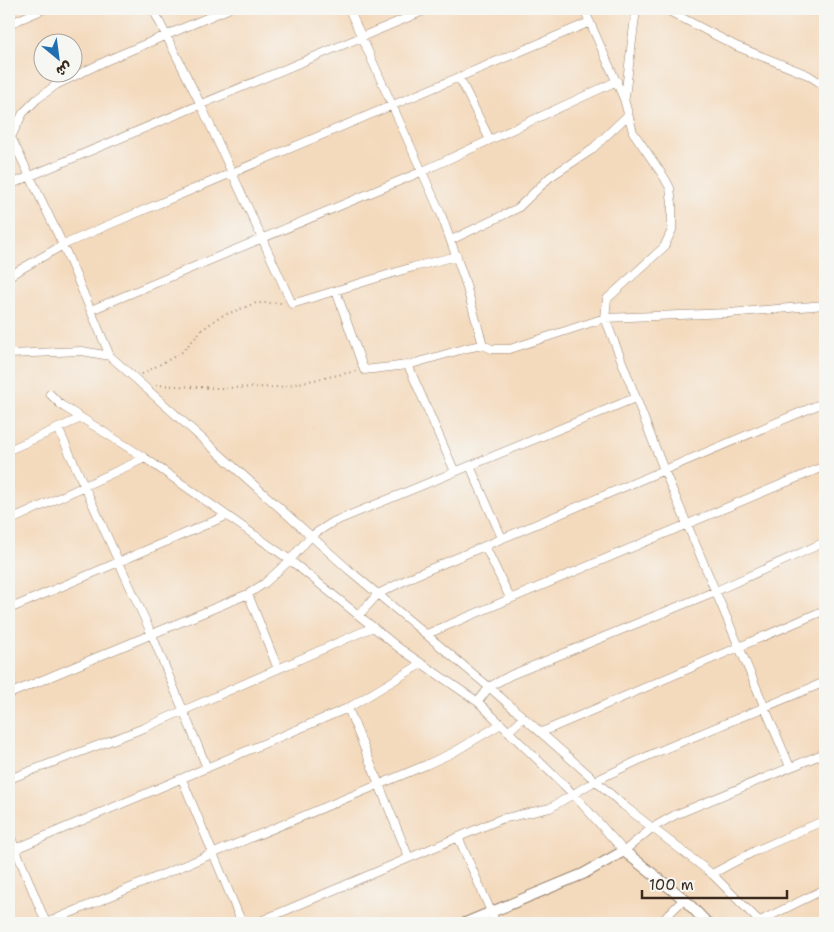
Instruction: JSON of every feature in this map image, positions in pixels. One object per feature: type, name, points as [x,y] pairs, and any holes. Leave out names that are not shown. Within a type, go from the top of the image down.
[{"type":"street","points":[[9,24],[44,9]]},
{"type":"street","points":[[153,9],[200,104],[292,304],[413,267],[457,256]]},
{"type":"street","points":[[228,9],[165,35],[56,85],[37,99],[23,113],[10,135],[63,245],[110,356],[311,536],[523,718],[542,732],[595,781],[712,874],[758,922],[825,889]]},
{"type":"street","points":[[350,9],[424,171],[457,256],[483,345]]},
{"type":"street","points":[[9,185],[200,104],[363,38],[428,9]]},
{"type":"street","points":[[584,9],[617,81],[624,99],[627,116],[640,144],[664,176],[670,188],[672,203],[672,230],[664,247],[607,299],[606,318],[664,470],[790,767]]},
{"type":"street","points":[[624,99],[636,9]]},
{"type":"street","points":[[665,9],[736,46],[808,75],[825,86]]},
{"type":"street","points":[[9,276],[63,245],[590,22]]},
{"type":"street","points":[[460,77],[490,140]]},
{"type":"street","points":[[91,310],[424,171],[617,81]]},
{"type":"street","points":[[451,240],[518,208],[550,177],[590,151],[627,116]]},
{"type":"street","points":[[336,291],[364,370],[408,364],[483,345],[492,349],[510,349],[606,318],[729,313],[825,305]]},
{"type":"street","points":[[9,354],[82,351],[110,356]]},
{"type":"street","points":[[408,364],[455,472]]},
{"type":"street","points":[[50,394],[82,418],[145,458],[290,560],[421,664],[478,702],[573,794],[624,851],[684,899],[707,923]]},
{"type":"street","points":[[9,694],[248,594],[290,560],[311,536],[333,522],[635,398]]},
{"type":"street","points":[[359,615],[378,594],[416,575],[825,402]]},
{"type":"street","points":[[9,450],[82,418]]},
{"type":"street","points":[[58,428],[152,635],[207,768]]},
{"type":"street","points":[[9,521],[145,458]]},
{"type":"street","points":[[470,466],[502,538]]},
{"type":"street","points":[[427,634],[510,598],[689,526],[825,466]]},
{"type":"street","points":[[9,609],[226,516]]},
{"type":"street","points":[[478,702],[489,687],[539,663],[716,591],[825,542]]},
{"type":"street","points":[[485,546],[510,598]]},
{"type":"street","points":[[248,594],[278,669]]},
{"type":"street","points":[[542,732],[825,610]]},
{"type":"street","points":[[9,779],[184,710],[373,627]]},
{"type":"street","points":[[15,849],[348,708],[421,664]]},
{"type":"street","points":[[256,923],[270,921],[501,819],[550,808],[595,781],[700,734],[825,682]]},
{"type":"street","points":[[348,708],[410,858]]},
{"type":"street","points":[[509,731],[523,718]]},
{"type":"street","points":[[9,834],[46,923],[454,752],[501,724]]},
{"type":"street","points":[[465,923],[590,870],[624,851],[652,828],[675,815],[825,753]]},
{"type":"street","points":[[182,779],[242,923]]},
{"type":"street","points":[[712,874],[755,851],[825,820]]},
{"type":"street","points":[[459,839],[496,923]]},
{"type":"street","points":[[660,923],[684,899]]},
{"type":"path","points":[[133,378],[182,353],[202,330],[219,317],[256,303],[292,304]]},
{"type":"path","points":[[140,384],[217,388],[280,386],[364,370]]}]
